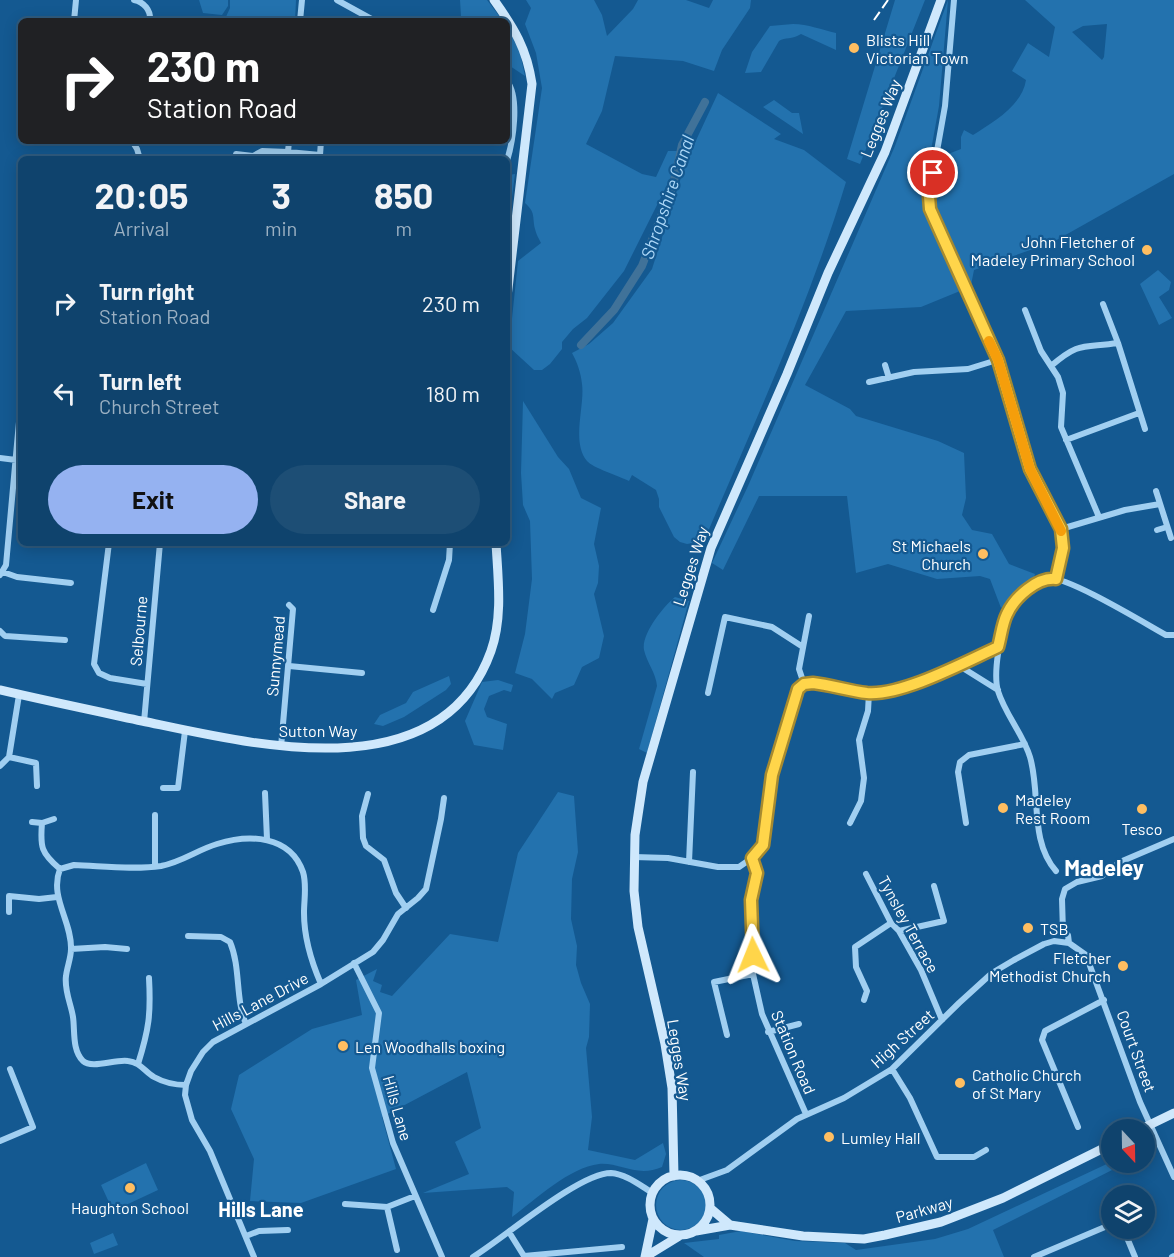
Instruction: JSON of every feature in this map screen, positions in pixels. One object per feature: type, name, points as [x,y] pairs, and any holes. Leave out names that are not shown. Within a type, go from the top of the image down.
[{"type":"street","points":[[75,18],[76,0]]},
{"type":"street","points":[[134,0],[140,1],[148,10],[149,18]]},
{"type":"street","points":[[300,18],[302,0]]},
{"type":"street","points":[[337,0],[370,18]]},
{"type":"street","points":[[494,0],[506,18]]},
{"type":"street","name":"Legges Way","points":[[674,1176],[672,1088],[665,1044],[638,927],[634,891],[634,857],[643,782],[711,548],[787,374],[828,273],[885,152],[941,0]]},
{"type":"street","points":[[954,0],[945,105],[929,196],[930,209],[998,360],[1030,469],[1061,529],[1063,548],[1056,579]]},
{"type":"street","points":[[510,24],[523,44],[530,66],[532,84],[510,244]]},
{"type":"street","points":[[508,156],[514,95],[510,87]]},
{"type":"street","points":[[288,152],[289,144]]},
{"type":"street","points":[[236,154],[253,156],[262,151],[320,156]]},
{"type":"street","points":[[1103,304],[1145,429]]},
{"type":"street","points":[[1025,310],[1041,351],[1058,376],[1063,393],[1061,427],[1099,517]]},
{"type":"street","points":[[1051,366],[1068,352],[1085,345],[1118,343]]},
{"type":"street","points":[[869,382],[914,372],[968,369],[998,360]]},
{"type":"street","points":[[885,365],[889,378]]},
{"type":"street","points":[[1066,440],[1139,413]]},
{"type":"street","points":[[18,436],[8,542],[2,573],[16,577],[71,583]]},
{"type":"street","points":[[0,458],[16,460]]},
{"type":"street","points":[[1156,491],[1171,538]]},
{"type":"street","points":[[1061,529],[1099,517],[1160,504]]},
{"type":"street","points":[[11,507],[18,508]]},
{"type":"street","points":[[1157,530],[1167,527]]},
{"type":"street","points":[[0,541],[8,542]]},
{"type":"street","points":[[109,546],[94,664],[99,673],[110,678],[147,684]]},
{"type":"street","name":"Selbourne","points":[[144,722],[160,546]]},
{"type":"street","points":[[433,610],[449,560],[450,546]]},
{"type":"street","name":"Sutton Way","points":[[0,690],[185,731],[281,747],[354,747],[375,745],[401,738],[435,722],[461,700],[472,688],[485,666],[497,630],[499,606],[496,546]]},
{"type":"street","points":[[1056,871],[1049,863],[1042,848],[1035,778],[1030,755],[998,690],[998,647],[1006,615],[1013,604],[1037,583],[1047,578],[1056,579],[1099,597],[1166,635],[1174,635]]},
{"type":"street","name":"Sunnymead","points":[[281,747],[293,609],[289,605]]},
{"type":"street","points":[[809,616],[799,669],[804,684],[824,684],[869,693],[903,688],[998,647]]},
{"type":"street","points":[[708,693],[725,617],[772,627],[803,647]]},
{"type":"street","points":[[0,631],[5,636],[64,640]]},
{"type":"street","points":[[958,665],[998,690]]},
{"type":"street","points":[[289,666],[362,673]]},
{"type":"street","points":[[711,678],[720,680]]},
{"type":"street","name":"Station Road","points":[[804,684],[798,689],[772,775],[763,845],[752,858],[757,873],[751,900],[753,974],[762,1014],[806,1114]]},
{"type":"street","points":[[850,823],[861,801],[864,778],[859,740],[868,711],[869,693]]},
{"type":"street","points":[[0,766],[9,757],[18,695]]},
{"type":"street","points":[[163,788],[178,788],[185,731]]},
{"type":"street","points":[[966,824],[958,772],[960,762],[969,755],[1024,744]]},
{"type":"street","points":[[9,757],[36,763],[37,786]]},
{"type":"street","points":[[689,862],[693,772]]},
{"type":"street","points":[[265,793],[267,839]]},
{"type":"street","points":[[368,794],[362,816],[363,838],[366,846],[384,860],[396,893],[406,908]]},
{"type":"street","name":"Hills Lane Drive","points":[[186,1085],[191,1071],[203,1052],[213,1042],[321,984],[367,956],[378,946],[398,914],[422,894],[428,883],[444,798]]},
{"type":"street","points":[[856,811],[864,814]]},
{"type":"street","points":[[155,815],[155,867]]},
{"type":"street","points":[[32,822],[42,823],[54,819]]},
{"type":"street","points":[[42,823],[43,852],[46,858],[60,869]]},
{"type":"street","points":[[60,869],[74,865],[155,867],[174,863],[218,843],[243,839],[267,839],[291,853],[302,870],[305,888],[304,931],[308,951],[321,984]]},
{"type":"street","points":[[1069,943],[1068,935],[1063,932],[1062,899],[1065,889],[1077,882],[1102,876],[1120,862],[1174,839]]},
{"type":"street","points":[[634,857],[668,858],[718,867],[740,867],[752,858]]},
{"type":"street","points":[[60,869],[56,882],[57,897],[68,930],[71,949],[66,984],[73,1018],[74,1037],[80,1056],[86,1063],[92,1065],[122,1060],[138,1064],[155,1078],[186,1085],[185,1095],[192,1120],[210,1151],[254,1257]]},
{"type":"street","name":"Tynsley Terrace","points":[[866,874],[891,923],[899,931],[921,970],[942,1020]]},
{"type":"street","points":[[899,931],[944,921],[934,886]]},
{"type":"street","points":[[9,912],[9,896],[39,899],[57,897]]},
{"type":"street","points":[[864,1000],[867,991],[856,967],[855,947],[891,923]]},
{"type":"street","name":"High Street","points":[[1055,942],[1063,932]]},
{"type":"street","points":[[188,936],[222,937],[230,942],[246,1023]]},
{"type":"street","name":"High Street","points":[[697,1180],[727,1170],[806,1114],[844,1098],[892,1069],[958,1003],[992,973],[1044,944],[1069,943]]},
{"type":"street","name":"Court Street","points":[[1069,943],[1086,955],[1148,1119]]},
{"type":"street","points":[[71,949],[105,947],[127,950]]},
{"type":"street","name":"Hills Lane","points":[[354,963],[379,1013],[372,1068],[393,1143],[442,1257]]},
{"type":"street","points":[[727,1035],[714,982],[753,974]]},
{"type":"street","points":[[138,1064],[147,1034],[150,1012],[149,978]]},
{"type":"street","name":"Court Street","points":[[1078,1128],[1042,1040],[1045,1031],[1104,1000]]},
{"type":"street","points":[[768,1032],[799,1024]]},
{"type":"street","points":[[0,1141],[33,1127],[10,1069]]},
{"type":"street","points":[[892,1069],[910,1098],[938,1157],[974,1157],[986,1149]]},
{"type":"street","points":[[1155,1122],[1174,1113]]},
{"type":"street","name":"Court Street","points":[[1155,1135],[1174,1177]]},
{"type":"street","name":"Parkway","points":[[696,1231],[730,1225],[803,1236],[864,1239],[885,1235],[941,1222],[1003,1198],[1101,1149]]},
{"type":"street","points":[[473,1257],[574,1186],[596,1175],[612,1173],[625,1177],[653,1193]]},
{"type":"street","points":[[674,1176],[686,1176],[697,1180],[705,1188],[710,1200],[710,1208],[704,1224],[696,1231],[681,1235],[645,1257],[653,1218],[650,1202],[658,1185],[674,1176]]},
{"type":"street","points":[[345,1204],[387,1207],[415,1196]]},
{"type":"street","points":[[387,1207],[397,1250]]},
{"type":"street","points":[[710,1208],[730,1225]]},
{"type":"street","points":[[653,1218],[665,1231],[681,1235]]},
{"type":"street","points":[[1034,1257],[1101,1229]]},
{"type":"street","points":[[246,1236],[259,1231],[288,1230]]},
{"type":"street","points":[[509,1232],[524,1256],[622,1247]]},
{"type":"street","points":[[1128,1239],[1135,1257]]},
{"type":"shaded area","points":[[199,0],[228,0],[228,6],[222,15],[203,13]]},
{"type":"shaded area","points":[[230,0],[296,0],[295,18],[225,18],[230,8]]},
{"type":"shaded area","points":[[460,0],[487,0],[501,18],[465,18],[461,16]]},
{"type":"shaded area","points":[[526,0],[594,0],[602,15],[607,36],[633,9],[638,0],[686,0],[709,8],[713,0],[751,0],[750,8],[722,50],[714,71],[683,61],[615,56],[602,111],[586,144],[642,174],[656,177],[668,151],[684,151],[624,271],[587,318],[562,342],[562,349],[542,370],[534,370],[510,348],[518,261],[541,243],[535,231],[532,212],[525,203],[542,88],[536,53],[525,24],[531,8]]},
{"type":"shaded area","points":[[895,0],[925,0],[860,164],[847,159]]},
{"type":"shaded area","points":[[948,0],[939,106],[922,200],[960,291],[921,307],[846,311],[805,385],[850,409],[856,416],[938,441],[964,453],[966,498],[962,515],[972,530],[992,534],[1009,564],[1035,574],[1033,581],[1001,608],[990,579],[980,576],[937,579],[888,564],[856,573],[847,496],[759,496],[723,570],[712,563],[748,486],[895,146]]},
{"type":"shaded area","points":[[1025,0],[1174,0],[1174,174],[1053,242],[974,270],[971,285],[935,204],[933,195],[939,151],[948,154],[961,149],[961,137],[964,130],[973,135],[998,119],[1013,105],[1019,98],[1026,80],[1012,71],[1028,43],[1049,57],[1055,27]],"holes":[[[1107,24],[1102,60],[1072,32],[1083,26]]]},
{"type":"shaded area","points":[[793,24],[836,33],[836,50],[801,34],[779,41],[761,72],[745,73],[752,52],[770,26]]},
{"type":"shaded area","points":[[510,32],[519,48],[525,76],[510,66]]},
{"type":"shaded area","points":[[718,93],[781,134],[774,139],[804,150],[846,182],[798,319],[704,541],[687,544],[674,537],[659,507],[656,490],[632,475],[629,481],[590,464],[582,453],[579,434],[581,380],[572,353],[589,344],[613,323],[652,269],[686,162]]},
{"type":"shaded area","points":[[774,100],[792,113],[799,113],[803,134],[763,107]]},
{"type":"shaded area","points":[[515,174],[510,213],[510,175]]},
{"type":"shaded area","points":[[1158,270],[1171,282],[1169,290],[1159,297],[1172,318],[1159,325],[1140,284]]},
{"type":"shaded area","points":[[523,401],[558,457],[569,469],[581,498],[601,508],[594,544],[599,566],[598,583],[594,594],[604,636],[599,658],[582,667],[574,685],[555,693],[552,699],[532,679],[515,673],[525,634],[532,579],[530,521],[523,505],[521,473]]},
{"type":"shaded area","points":[[675,597],[689,601],[647,753],[639,749],[657,686],[645,655],[644,643],[654,621]]},
{"type":"shaded area","points":[[449,676],[451,684],[446,690],[404,717],[383,726],[374,724],[380,715],[406,703],[413,692]]},
{"type":"shaded area","points":[[498,680],[513,685],[511,692],[504,690],[489,696],[484,709],[487,717],[507,724],[503,750],[474,745],[465,721],[482,682]]},
{"type":"shaded area","points":[[558,792],[574,796],[578,852],[572,879],[571,919],[577,946],[576,965],[590,1004],[589,1037],[586,1048],[592,1117],[588,1150],[635,1160],[663,1143],[666,1154],[662,1167],[644,1171],[606,1164],[588,1166],[553,1185],[512,1217],[514,1192],[507,1187],[423,1193],[469,1174],[455,1142],[481,1128],[467,1072],[382,1117],[396,1169],[301,1203],[250,1201],[254,1159],[231,1109],[239,1075],[312,1029],[362,1015],[356,980],[377,969],[373,981],[382,985],[380,992],[392,996],[450,934],[498,942],[518,853]]},
{"type":"shaded area","points":[[146,1163],[158,1190],[113,1211],[101,1185]]},
{"type":"shaded area","points":[[1101,1167],[1101,1173],[1106,1173],[993,1230],[1004,1257],[704,1257],[684,1243],[719,1239],[719,1235],[741,1231],[795,1241],[845,1243],[856,1250],[935,1239],[968,1229]]},
{"type":"shaded area","points":[[676,1180],[686,1180],[699,1187],[706,1200],[706,1210],[699,1223],[686,1230],[676,1230],[667,1226],[660,1219],[656,1210],[656,1200],[660,1191],[667,1184]]},
{"type":"shaded area","points":[[113,1233],[118,1245],[94,1254],[90,1243]]},
{"type":"waterway","name":"Shropshire Canal","points":[[581,345],[614,310],[642,266],[673,185],[682,145],[705,102]]},
{"type":"railway","points":[[874,20],[888,0]]},
{"type":"slow traffic","points":[[989,341],[998,360],[1030,469],[1061,531]]},
{"type":"place","name":"Blists Hill Victorian Town","points":[[854,48]]},
{"type":"place","name":"John Fletcher of Madeley Primary School","points":[[1147,250]]},
{"type":"place","name":"St Michaels Church","points":[[983,554]]},
{"type":"place","name":"Madeley Rest Room","points":[[1003,808]]},
{"type":"place","name":"Tesco","points":[[1142,809]]},
{"type":"place","name":"TSB","points":[[1028,928]]},
{"type":"place","name":"Fletcher Methodist Church","points":[[1123,966]]},
{"type":"place","name":"Len Woodhalls boxing","points":[[343,1046]]},
{"type":"place","name":"Catholic Church of St Mary","points":[[960,1083]]},
{"type":"place","name":"Lumley Hall","points":[[829,1137]]},
{"type":"place","name":"Haughton School","points":[[130,1188]]},
{"type":"district","name":"Madeley","points":[[1104,867]]},
{"type":"district","name":"Hills Lane","points":[[261,1209]]},
{"type":"route","points":[[753,955],[751,900],[757,873],[752,858],[763,845],[772,775],[798,689],[804,684],[813,683],[869,693],[903,688],[958,665],[998,647],[1006,615],[1013,604],[1037,583],[1047,578],[1056,579],[1063,548],[1061,529],[1030,469],[998,360],[930,209],[929,196],[933,173]]}]
